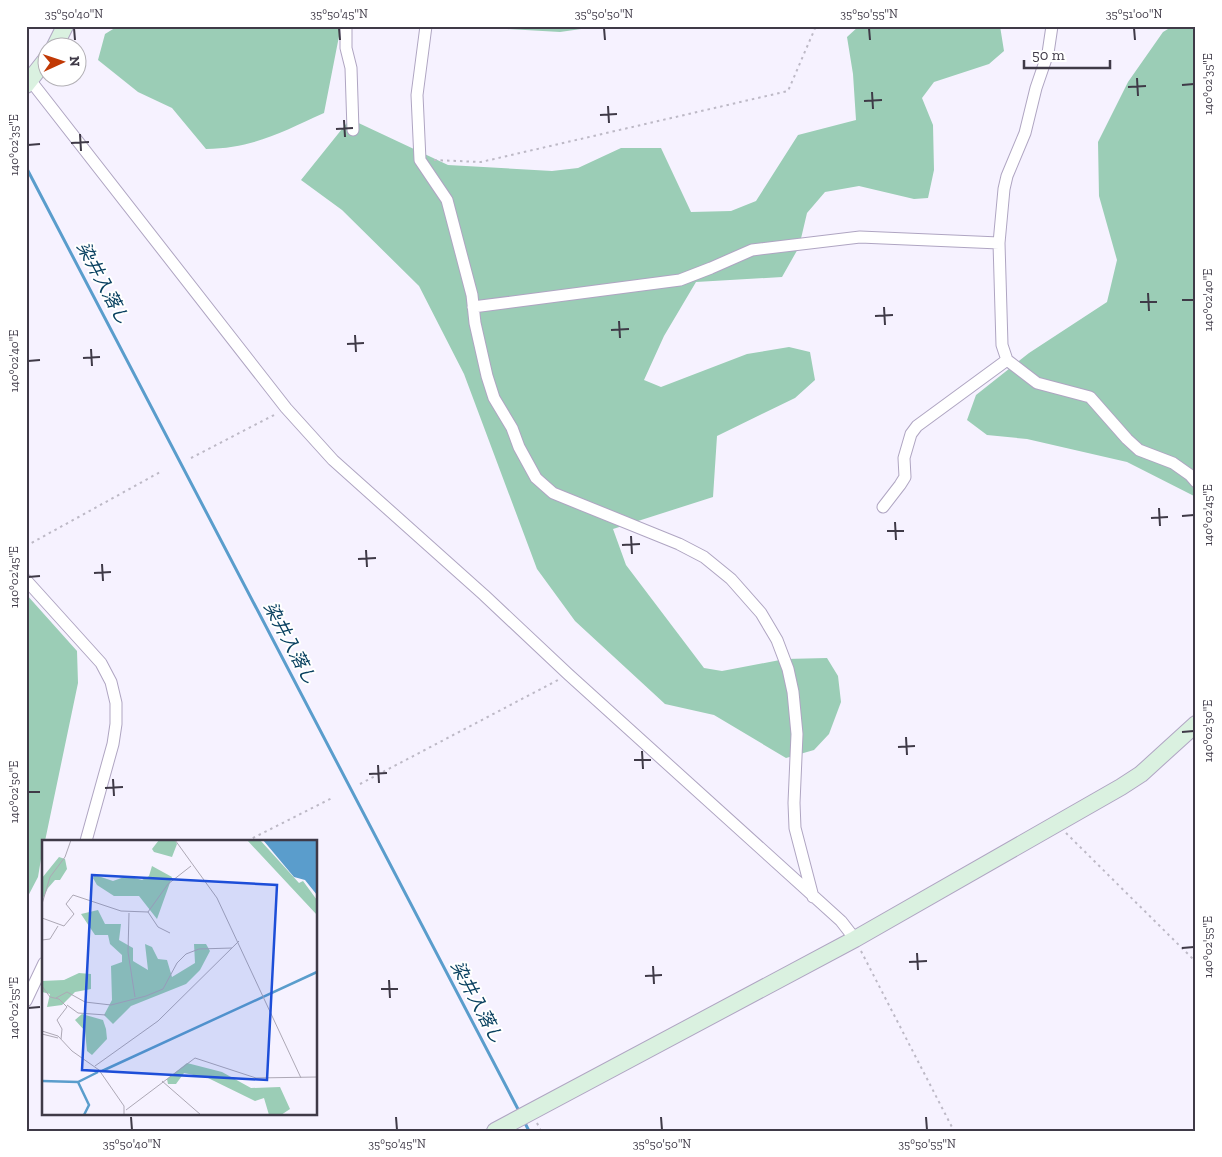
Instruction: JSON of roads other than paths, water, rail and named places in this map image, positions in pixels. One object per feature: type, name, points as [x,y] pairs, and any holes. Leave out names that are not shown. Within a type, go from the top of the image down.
[{"type":"street","points":[[59,38],[65,26]]},
{"type":"street","points":[[346,26],[346,48],[351,68],[353,130]]},
{"type":"street","points":[[426,26],[417,95],[420,160],[447,200],[472,295],[475,323],[494,398],[512,428],[536,478],[553,492],[679,544],[704,557],[731,579],[761,614],[777,640],[788,669],[793,692],[796,734],[795,828],[813,897]]},
{"type":"street","points":[[1052,26],[1048,53],[1036,88],[1025,133],[1007,176],[1004,189],[999,242],[1002,345],[1007,360],[1037,383],[1090,397],[1139,450],[1173,464],[1190,475],[1196,482]]},
{"type":"street","points":[[38,70],[28,83],[286,408],[333,460],[484,595],[568,674],[841,921],[855,939]]},
{"type":"street","points":[[473,307],[680,280],[752,250],[860,237],[999,242]]},
{"type":"street","points":[[883,507],[905,477],[904,458],[911,434],[917,426],[1007,360]]},
{"type":"street","points":[[26,580],[101,663],[111,682],[116,703],[116,724],[113,744],[86,840]]},
{"type":"street","points":[[495,1131],[855,939],[1141,774],[1196,724]]},
{"type":"street","points":[[26,1001],[42,967]]},
{"type":"waterway","name":"染井入落し","points":[[26,167],[520,1113]]},
{"type":"waterway","name":"染井入落し","points":[[524,1121],[529,1131]]}]
